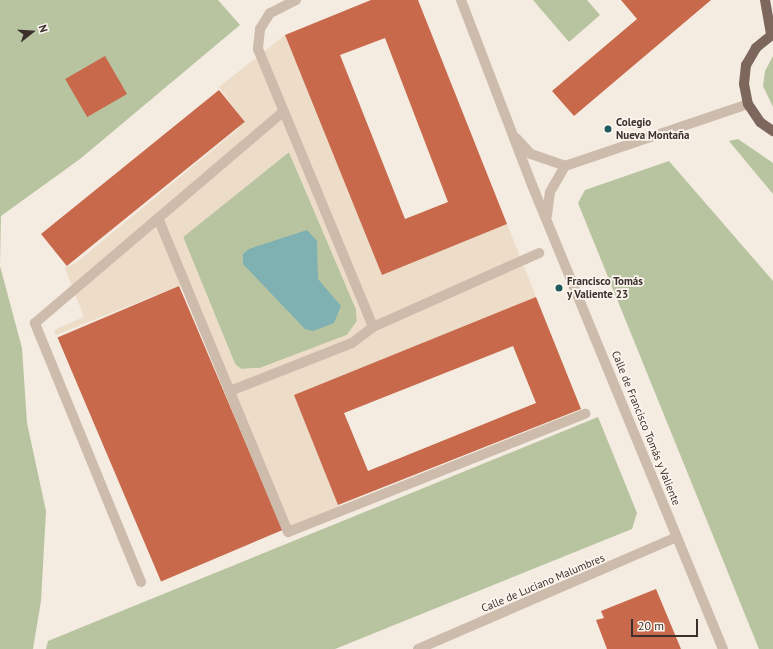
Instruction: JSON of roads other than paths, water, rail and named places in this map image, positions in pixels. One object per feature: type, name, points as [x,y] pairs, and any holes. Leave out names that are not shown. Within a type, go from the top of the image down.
[{"type":"main road","points":[[765,0],[772,34],[756,48],[746,65],[744,84],[748,104],[760,122],[773,131]]},
{"type":"street","points":[[296,0],[270,13],[260,29],[258,49],[282,113],[373,327]]},
{"type":"street","name":"Calle de Francisco Tomás y Valiente","points":[[461,0],[512,134],[723,649]]},
{"type":"street","points":[[565,166],[748,104]]},
{"type":"street","points":[[142,582],[35,323],[282,113]]},
{"type":"street","name":"Calle de Francisco Tomás y Valiente","points":[[512,134],[531,154],[565,166],[550,192],[547,217]]},
{"type":"street","points":[[158,218],[288,532],[585,414]]},
{"type":"street","points":[[230,391],[352,343],[373,327],[539,253]]},
{"type":"street","name":"Calle de Luciano Malumbres","points":[[418,649],[677,537]]},
{"type":"water","points":[[307,230],[317,241],[318,279],[341,306],[334,323],[313,331],[305,329],[243,264],[243,254],[249,249]]},
{"type":"place","name":"Colegio Nueva Montaña","points":[[608,129]]},
{"type":"place","name":"Francisco Tomás y Valiente 23","points":[[559,288]]}]
